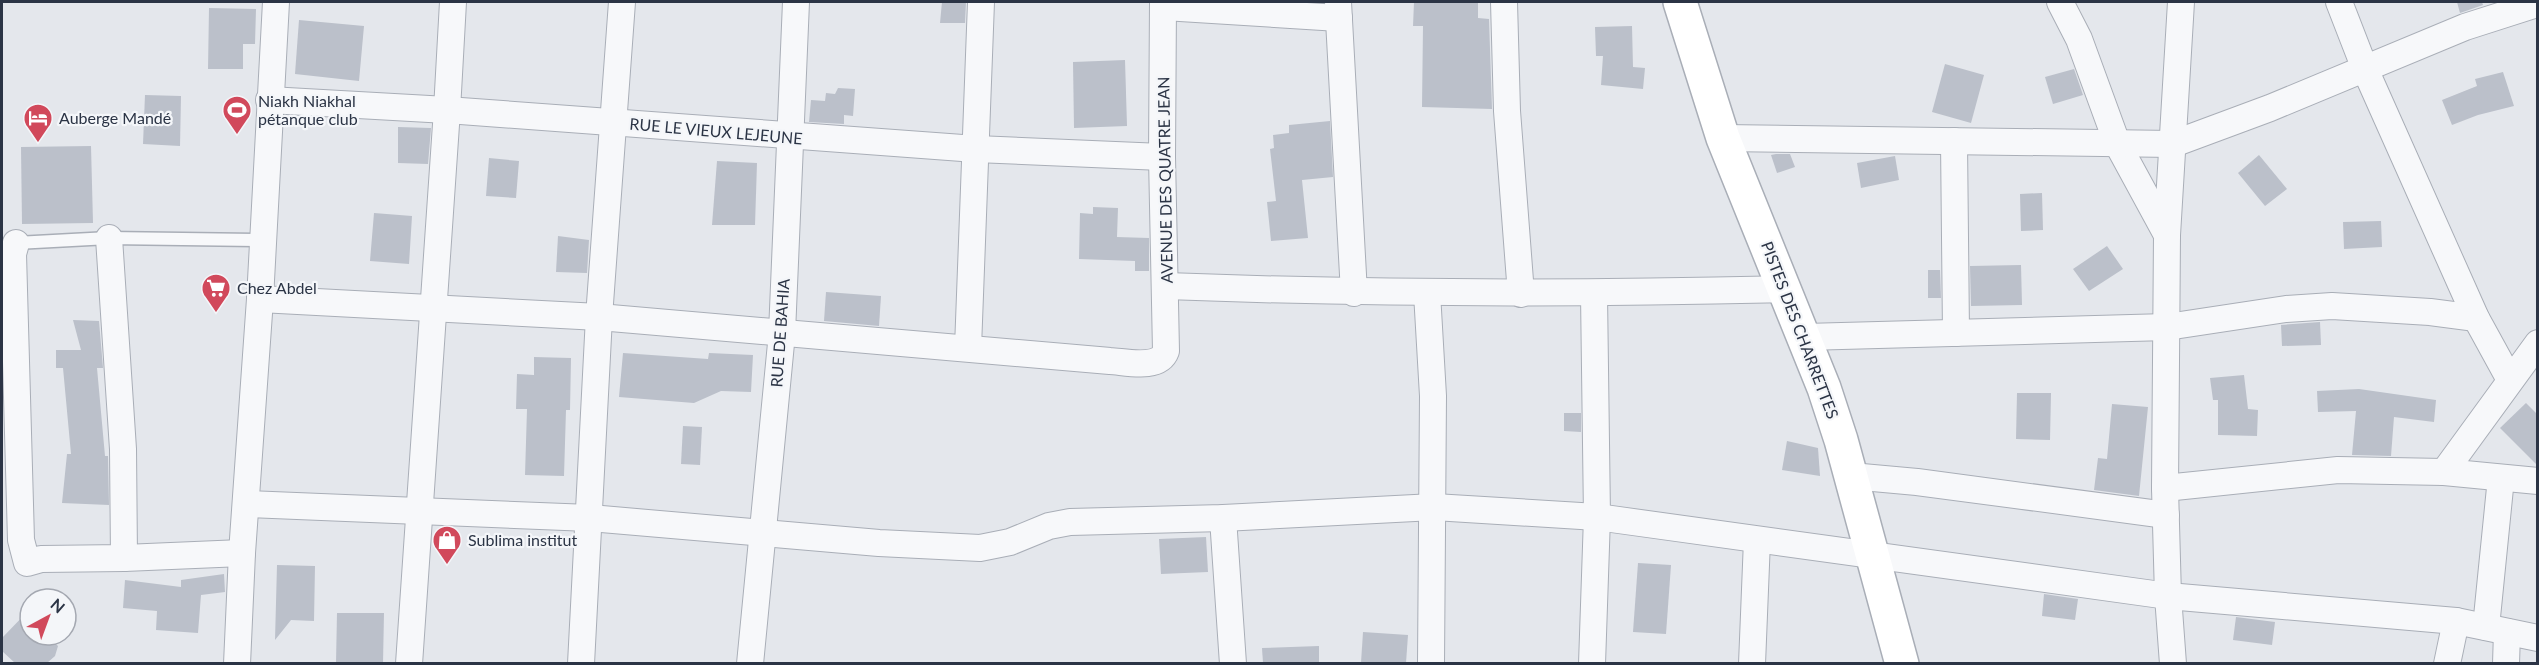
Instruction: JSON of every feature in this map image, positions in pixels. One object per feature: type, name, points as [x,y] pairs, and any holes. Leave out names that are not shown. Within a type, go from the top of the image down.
[{"type":"main road","name":"PISTES DES CHARRETTES","points":[[1680,2],[1723,138],[1786,289],[1824,388],[1874,557],[1902,663]]},
{"type":"street","points":[[237,663],[276,2]]},
{"type":"street","points":[[409,663],[453,2]]},
{"type":"street","points":[[581,663],[600,317],[622,2]]},
{"type":"street","name":"RUE DE BAHIA","points":[[750,663],[782,333],[796,2]]},
{"type":"street","points":[[260,299],[600,317],[968,348],[981,2]]},
{"type":"street","points":[[1504,2],[1508,111],[1521,294]]},
{"type":"street","points":[[2060,2],[2079,39],[2117,143],[2168,235]]},
{"type":"street","points":[[2173,663],[2168,596],[2165,488],[2168,235],[2181,2]]},
{"type":"street","points":[[2339,2],[2365,69],[2476,318],[2510,380]]},
{"type":"street","points":[[1163,4],[1338,10],[1354,293]]},
{"type":"street","name":"AVENUE DES QUATRE JEAN","points":[[968,348],[1121,362],[1154,363],[1163,358],[1166,351],[1166,286],[1162,157],[1163,4]]},
{"type":"street","points":[[1723,138],[2173,144],[2465,27],[2537,4]]},
{"type":"street","name":"RUE LE VIEUX LEJEUNE","points":[[269,100],[447,110],[976,149],[1162,157]]},
{"type":"street","points":[[1954,141],[1956,333]]},
{"type":"street","points":[[109,238],[123,449],[124,558]]},
{"type":"street","points":[[16,243],[13,254],[21,540],[27,563],[41,559],[242,553]]},
{"type":"street","points":[[1166,286],[1354,293],[1521,294],[1786,289]]},
{"type":"street","points":[[1427,293],[1433,396],[1434,507],[1431,663]]},
{"type":"street","points":[[1592,663],[1597,517],[1594,294]]},
{"type":"street","points":[[1804,337],[1872,333],[2167,327],[2286,309],[2332,306],[2430,312],[2476,318]]},
{"type":"street","points":[[2444,472],[2538,343]]},
{"type":"street","points":[[2165,488],[2338,470],[2444,472],[2538,481]]},
{"type":"street","points":[[1851,476],[1917,482],[2166,515]]},
{"type":"street","points":[[2501,478],[2496,629],[2506,663]]},
{"type":"street","points":[[246,504],[419,509],[590,518],[879,543],[980,548],[1010,542],[1049,526],[1070,522],[1222,518],[1434,507],[1597,517],[2168,596],[2456,621],[2538,638]]},
{"type":"street","points":[[1222,518],[1233,663]]},
{"type":"street","points":[[1752,663],[1757,540]]},
{"type":"street","points":[[2447,663],[2456,621]]},
{"type":"lane","points":[[16,243],[109,238],[263,240]]},
{"type":"building","points":[[942,2],[966,2],[965,23],[940,23]]},
{"type":"building","points":[[1414,2],[1478,2],[1478,18],[1489,19],[1492,109],[1422,107],[1423,26],[1413,26]]},
{"type":"building","points":[[2457,2],[2482,2],[2483,5],[2460,13]]},
{"type":"building","points":[[209,8],[256,9],[255,44],[243,44],[243,69],[208,69]]},
{"type":"building","points":[[299,20],[364,26],[359,81],[295,74]]},
{"type":"building","points":[[1632,26],[1633,67],[1645,68],[1643,89],[1601,85],[1603,56],[1596,56],[1595,27]]},
{"type":"building","points":[[1125,60],[1127,126],[1074,128],[1073,62]]},
{"type":"building","points":[[1945,64],[1984,75],[1971,123],[1932,112]]},
{"type":"building","points":[[2074,69],[2083,95],[2053,104],[2045,77]]},
{"type":"building","points":[[2503,72],[2514,106],[2478,115],[2452,125],[2442,100],[2477,86],[2475,79]]},
{"type":"building","points":[[838,88],[855,89],[853,116],[844,115],[844,124],[809,122],[811,100],[825,101],[826,93],[835,94]]},
{"type":"building","points":[[145,95],[181,96],[180,146],[143,144]]},
{"type":"building","points":[[1330,121],[1333,177],[1302,180],[1308,238],[1271,241],[1267,202],[1276,201],[1270,149],[1274,148],[1273,135],[1289,133],[1289,125]]},
{"type":"building","points":[[398,127],[431,128],[428,164],[398,163]]},
{"type":"building","points":[[91,146],[93,223],[22,224],[21,147]]},
{"type":"building","points":[[1790,154],[1795,167],[1777,173],[1771,155]]},
{"type":"building","points":[[2259,155],[2287,189],[2265,206],[2238,173]]},
{"type":"building","points":[[1895,156],[1899,180],[1861,188],[1857,163]]},
{"type":"building","points":[[489,158],[519,161],[516,198],[486,196]]},
{"type":"building","points":[[717,161],[757,163],[755,225],[712,225]]},
{"type":"building","points":[[2042,193],[2043,230],[2021,231],[2020,194]]},
{"type":"building","points":[[1093,207],[1118,208],[1117,237],[1149,238],[1149,271],[1135,271],[1135,261],[1079,259],[1080,213],[1093,214]]},
{"type":"building","points":[[374,213],[412,216],[409,264],[370,261]]},
{"type":"building","points":[[2381,221],[2382,247],[2344,249],[2343,222]]},
{"type":"building","points":[[558,236],[589,240],[587,273],[556,272]]},
{"type":"building","points":[[2107,246],[2123,269],[2089,291],[2073,269]]},
{"type":"building","points":[[2021,265],[2022,305],[1971,306],[1970,266]]},
{"type":"building","points":[[1928,270],[1940,270],[1941,298],[1928,298]]},
{"type":"building","points":[[826,292],[881,296],[879,326],[824,321]]},
{"type":"building","points":[[73,320],[99,321],[103,368],[97,368],[105,456],[108,456],[109,505],[62,503],[67,454],[71,454],[63,368],[56,368],[56,350],[81,350]]},
{"type":"building","points":[[2320,322],[2321,345],[2282,346],[2281,325]]},
{"type":"building","points":[[623,353],[708,359],[709,353],[753,355],[751,392],[721,391],[694,403],[619,397]]},
{"type":"building","points":[[534,357],[571,358],[570,410],[566,410],[564,476],[525,475],[527,409],[516,409],[517,374],[534,375]]},
{"type":"building","points":[[2244,375],[2248,409],[2258,410],[2257,436],[2218,435],[2218,400],[2213,400],[2210,378]]},
{"type":"building","points":[[2359,389],[2436,400],[2434,422],[2394,417],[2391,456],[2352,455],[2356,411],[2318,412],[2317,391]]},
{"type":"building","points":[[2017,393],[2051,393],[2050,440],[2016,439]]},
{"type":"building","points":[[2526,403],[2538,415],[2538,466],[2500,428]]},
{"type":"building","points":[[2112,404],[2148,407],[2139,496],[2094,490],[2098,458],[2107,459]]},
{"type":"building","points":[[1564,413],[1581,413],[1581,432],[1564,431]]},
{"type":"building","points":[[683,426],[702,427],[700,465],[681,464]]},
{"type":"building","points":[[1787,441],[1818,448],[1820,476],[1782,470]]},
{"type":"building","points":[[1206,537],[1208,572],[1161,574],[1159,539]]},
{"type":"building","points":[[1638,563],[1671,565],[1666,634],[1633,632]]},
{"type":"building","points":[[277,565],[315,566],[314,621],[291,620],[275,640]]},
{"type":"building","points":[[224,574],[225,592],[201,595],[198,633],[156,630],[157,611],[123,608],[125,580],[181,587],[181,580]]},
{"type":"building","points":[[2044,594],[2078,599],[2075,620],[2042,616]]},
{"type":"building","points":[[337,613],[384,613],[383,663],[336,663]]},
{"type":"building","points":[[2236,617],[2275,622],[2272,645],[2233,640]]},
{"type":"building","points":[[18,621],[18,647],[58,647],[55,656],[47,663],[15,663],[2,651],[2,638]]},
{"type":"building","points":[[1363,632],[1408,635],[1406,663],[1361,663]]},
{"type":"building","points":[[1319,646],[1319,663],[1263,663],[1262,648]]},
{"type":"place","name":"Niakh Niakhal pétanque club","points":[[237,136]]},
{"type":"place","name":"Auberge Mandé","points":[[38,144]]},
{"type":"place","name":"Chez Abdel","points":[[216,314]]},
{"type":"place","name":"Sublima institut","points":[[447,566]]}]
